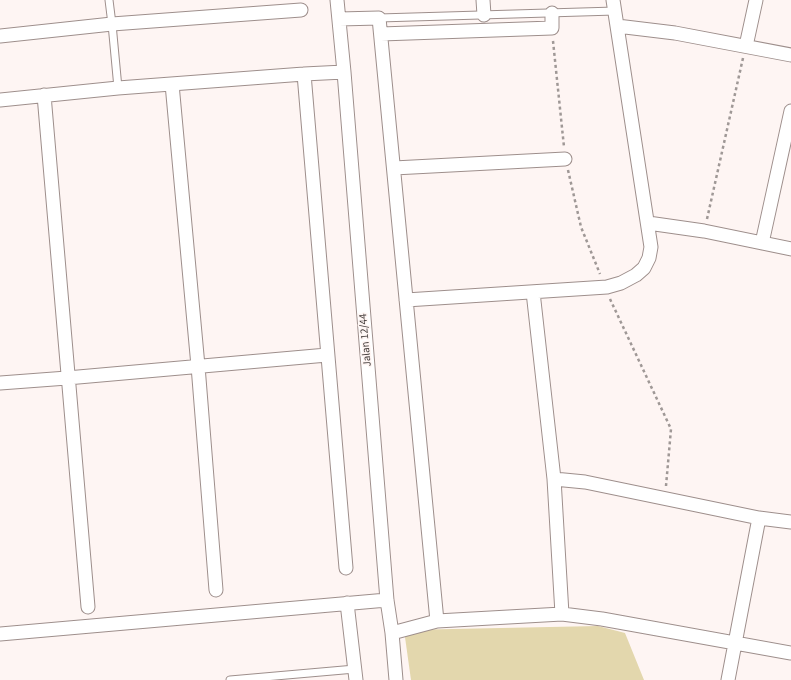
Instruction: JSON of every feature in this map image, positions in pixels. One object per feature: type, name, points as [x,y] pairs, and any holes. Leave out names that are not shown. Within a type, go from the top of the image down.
[{"type":"street","name":"Jalan 12/44","points":[[337,0],[387,600],[392,633],[396,680]]},
{"type":"street","points":[[483,0],[484,15]]},
{"type":"street","points":[[746,46],[756,0]]},
{"type":"street","points":[[406,300],[605,287],[621,283],[636,275],[644,268],[649,258],[651,248],[614,5]]},
{"type":"street","points":[[0,36],[112,24],[301,10]]},
{"type":"street","points":[[381,34],[552,28],[552,13]]},
{"type":"street","points":[[339,19],[379,18],[437,620]]},
{"type":"street","points":[[618,26],[675,33],[791,55]]},
{"type":"street","points":[[0,100],[118,88],[344,72]]},
{"type":"street","points":[[304,74],[346,568]]},
{"type":"street","points":[[172,84],[198,366],[216,590]]},
{"type":"street","points":[[44,95],[67,378],[88,607]]},
{"type":"street","points":[[762,243],[791,111]]},
{"type":"street","points":[[394,168],[565,158]]},
{"type":"street","points":[[648,223],[704,231],[791,250]]},
{"type":"street","points":[[533,292],[554,479],[562,614]]},
{"type":"street","points":[[0,382],[67,378],[327,355]]},
{"type":"street","points":[[554,479],[585,482],[759,518],[791,522]]},
{"type":"street","points":[[728,680],[759,518]]},
{"type":"street","points":[[0,634],[387,600]]},
{"type":"street","points":[[347,603],[356,675]]},
{"type":"street","points":[[392,633],[437,620],[562,614],[602,619],[735,642],[791,654]]},
{"type":"lane","points":[[109,0],[118,88]]},
{"type":"lane","points":[[379,18],[552,13],[614,5]]},
{"type":"lane","points":[[230,680],[356,675]]},
{"type":"path","points":[[704,231],[746,46]]},
{"type":"path","points":[[605,287],[671,429],[665,498]]},
{"type":"shaded area","points":[[598,626],[625,633],[644,680],[411,680],[404,630]]}]
